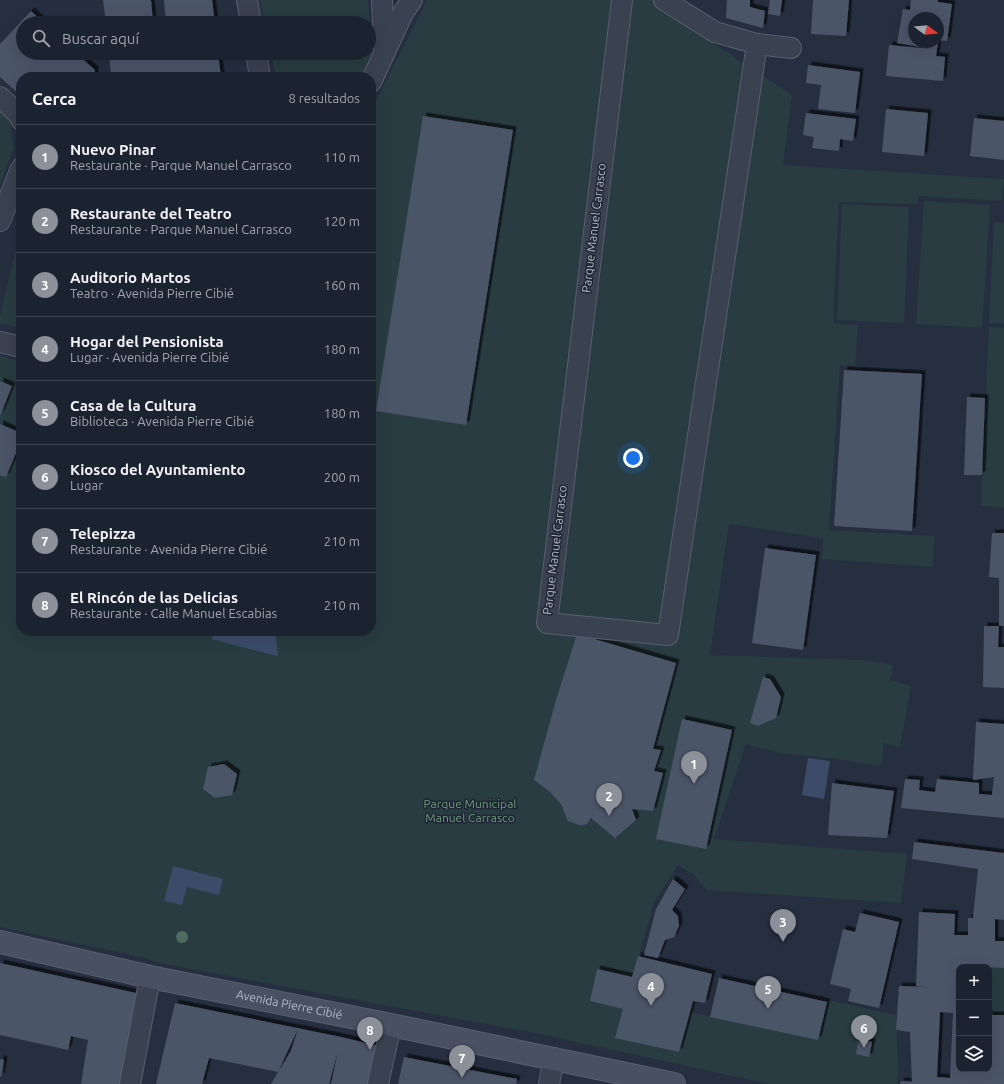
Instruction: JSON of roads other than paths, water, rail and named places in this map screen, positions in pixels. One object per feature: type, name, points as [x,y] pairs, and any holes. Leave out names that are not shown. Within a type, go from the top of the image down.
[{"type":"street","points":[[247,0],[250,16]]},
{"type":"street","points":[[382,0],[384,57]]},
{"type":"street","points":[[376,72],[403,13],[412,0]]},
{"type":"street","name":"Parque Manuel Carrasco","points":[[622,0],[547,623],[668,635],[758,44]]},
{"type":"street","points":[[664,0],[715,32],[758,44],[791,48]]},
{"type":"street","points":[[257,60],[259,72]]},
{"type":"street","points":[[0,97],[16,112]]},
{"type":"street","points":[[0,221],[16,181]]},
{"type":"street","points":[[0,342],[16,346]]},
{"type":"street","name":"Avenida Pierre Cibié","points":[[0,942],[150,977],[391,1024],[674,1084]]},
{"type":"street","points":[[130,1084],[150,977]]},
{"type":"street","points":[[378,1084],[391,1024]]},
{"type":"street","points":[[549,1084],[554,1058]]},
{"type":"water","points":[[213,636],[275,636],[278,656],[211,639]]},
{"type":"water","points":[[808,758],[830,761],[824,799],[802,795]]},
{"type":"water","points":[[173,866],[223,879],[219,895],[187,887],[182,905],[164,901]]},
{"type":"place","name":"Nuevo Pinar","points":[[694,784]]},
{"type":"place","name":"Restaurante del Teatro","points":[[609,816]]},
{"type":"place","name":"Auditorio Martos","points":[[783,942]]},
{"type":"place","name":"Hogar del Pensionista","points":[[651,1006]]},
{"type":"place","name":"Casa de la Cultura","points":[[768,1009]]},
{"type":"place","name":"Kiosco del Ayuntamiento","points":[[864,1048]]},
{"type":"place","name":"El Rincón de las Delicias","points":[[370,1050]]},
{"type":"place","name":"Telepizza","points":[[462,1078]]},
{"type":"park label","name":"Parque Municipal Manuel Carrasco","points":[[470,811]]}]
